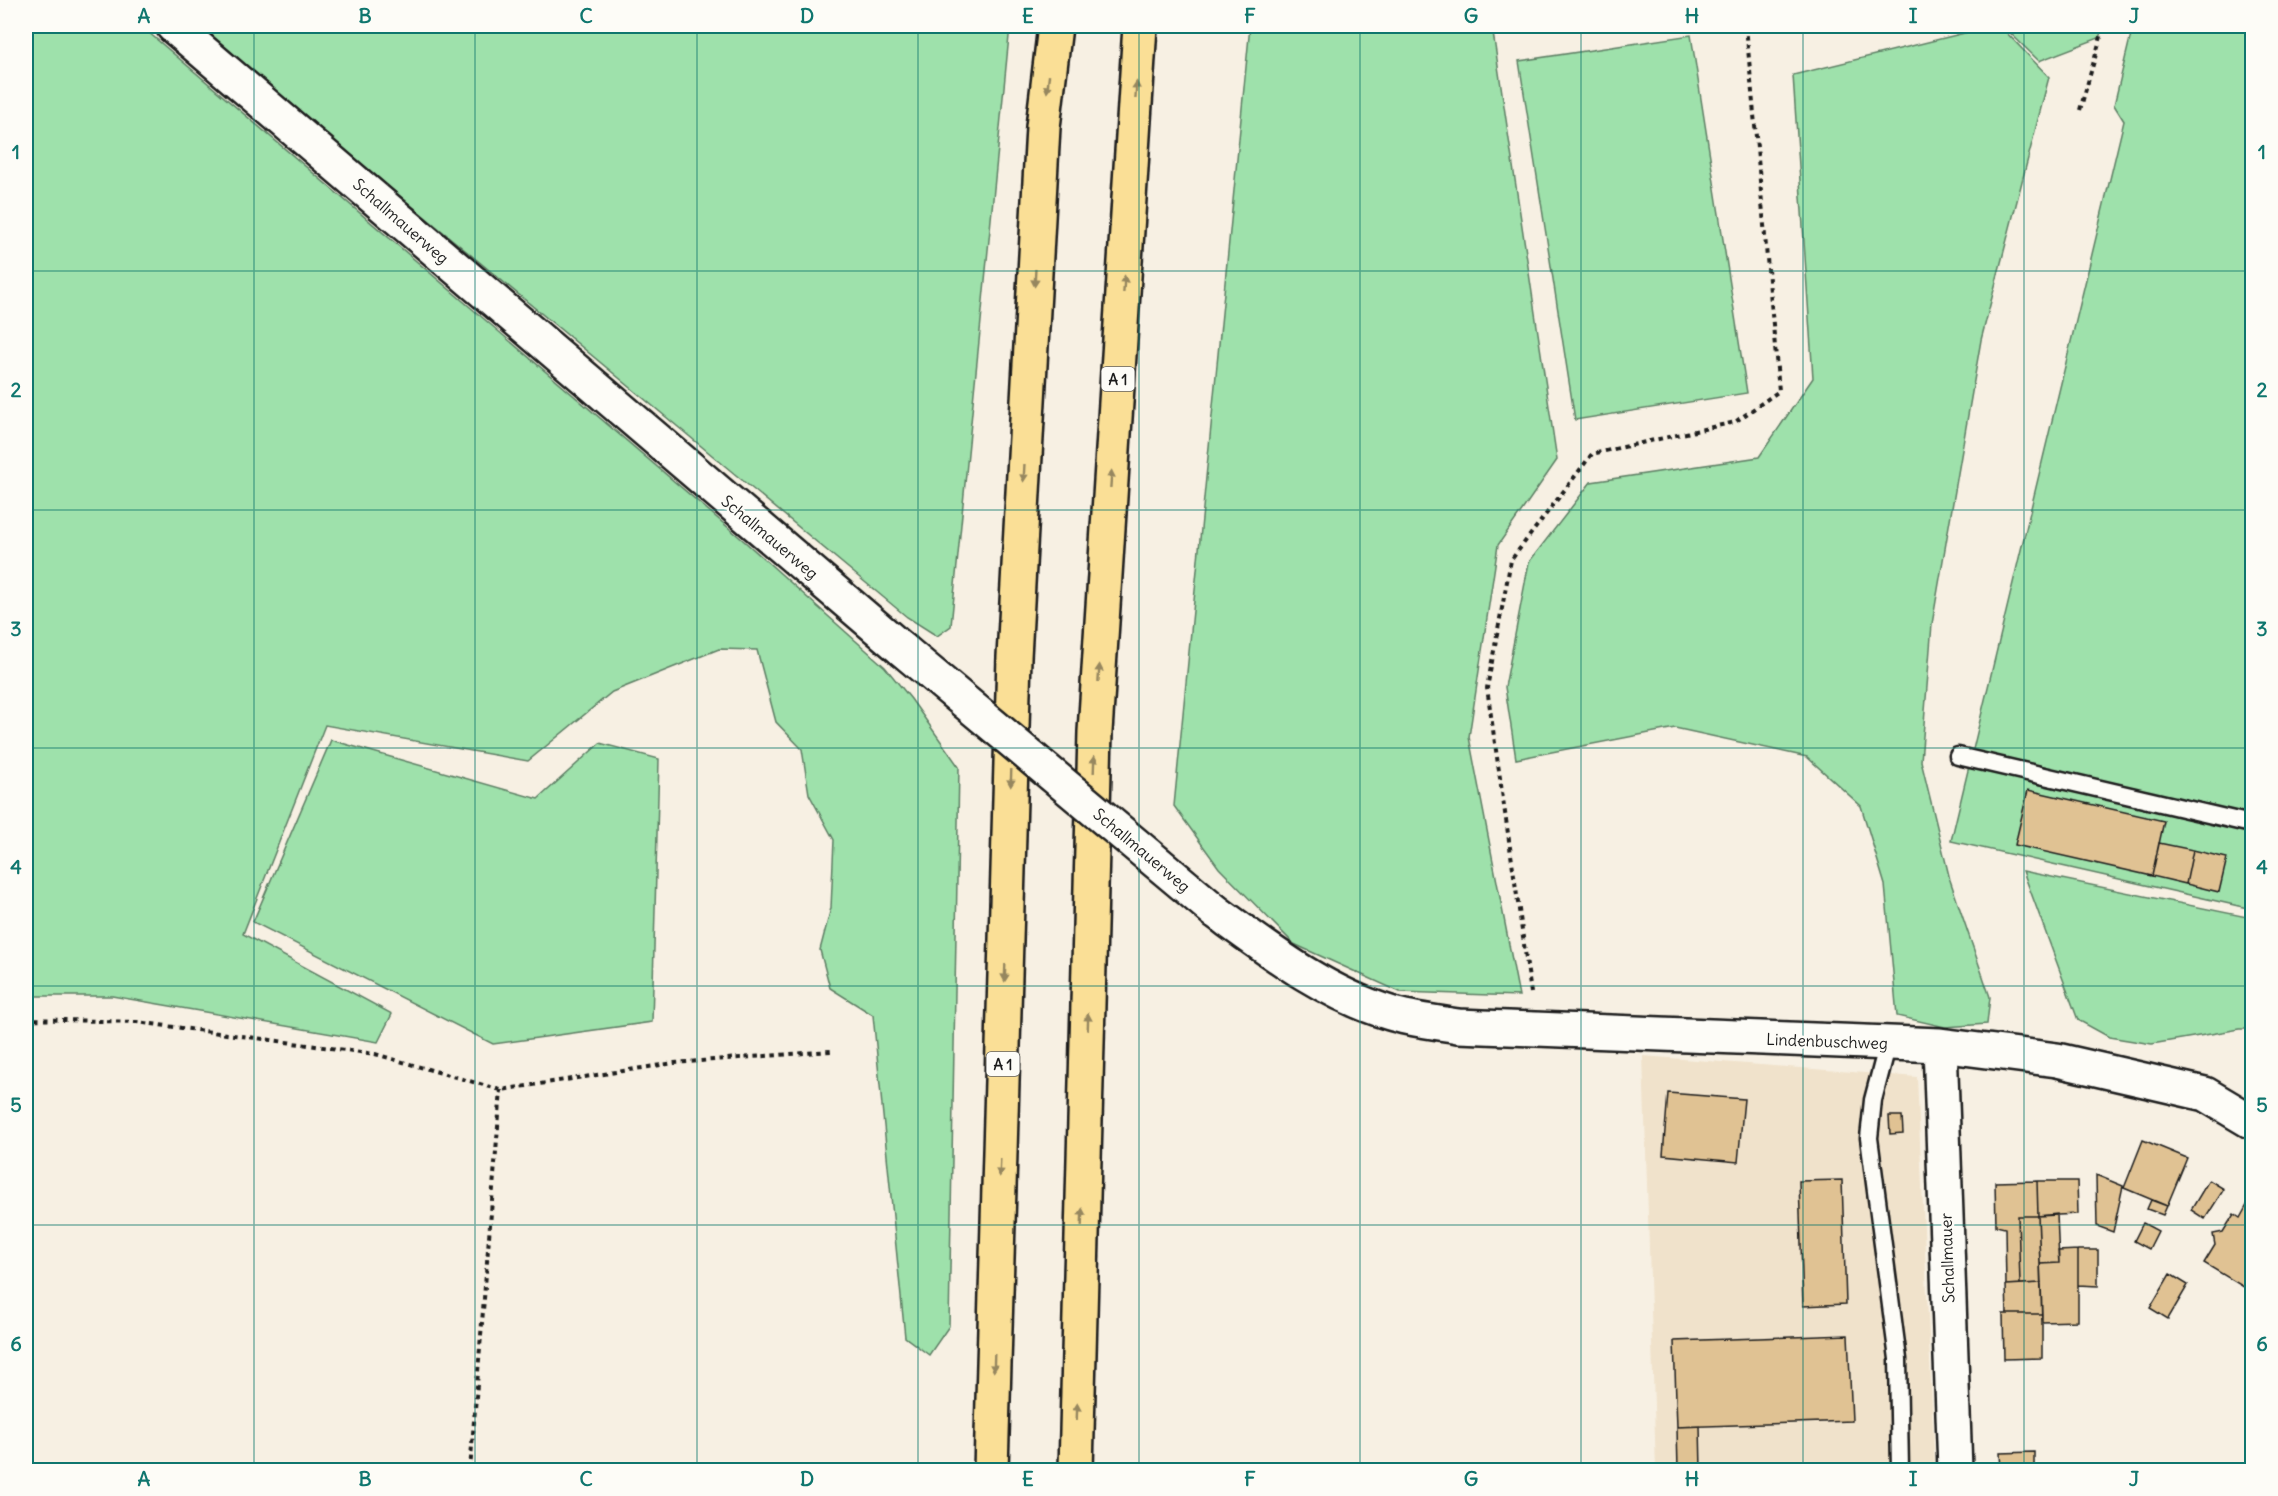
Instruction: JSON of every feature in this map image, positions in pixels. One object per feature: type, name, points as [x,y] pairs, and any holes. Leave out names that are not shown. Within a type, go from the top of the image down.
[{"type":"highway","name":"A 1","points":[[991,1470],[1014,657],[1043,127],[1055,26]]},
{"type":"highway","name":"A 1","points":[[1076,1470],[1095,732],[1140,26]]},
{"type":"street","name":"Schallmauerweg","points":[[173,26],[903,650],[1215,911],[1271,953],[1335,992],[1391,1013]]},
{"type":"street","name":"Lindenbuschweg","points":[[1391,1013],[1458,1026],[1888,1043],[1940,1046],[2057,1060],[2205,1094],[2253,1122]]},
{"type":"street","name":"Schallmauer","points":[[1940,1046],[1955,1470]]},
{"type":"lane","points":[[1958,756],[2247,823]]},
{"type":"lane","points":[[1888,1043],[1873,1100],[1869,1138],[1898,1359],[1900,1470]]},
{"type":"path","points":[[2080,110],[2104,26]]},
{"type":"path","points":[[1537,1029],[1487,688],[1511,560],[1592,454],[1735,422],[1779,391],[1746,27]]},
{"type":"path","points":[[26,1019],[137,1022],[375,1054],[501,1090],[674,1064],[831,1051]]},
{"type":"path","points":[[470,1470],[501,1090]]},
{"type":"shaded area","points":[[1643,1056],[1917,1077],[1935,1470],[1656,1470]]},
{"type":"green space","points":[[26,26],[141,26],[744,541],[885,667],[911,699],[959,767],[949,1326],[929,1355],[905,1337],[873,1015],[830,988],[820,950],[831,908],[834,840],[809,794],[802,749],[776,722],[757,650],[719,649],[612,692],[528,761],[325,725],[243,934],[392,1014],[378,1042],[112,996],[26,996]]},
{"type":"green space","points":[[195,26],[1010,26],[951,626],[937,636],[907,617]]},
{"type":"green space","points":[[1250,26],[1492,26],[1557,460],[1498,545],[1469,737],[1519,996],[1400,992],[1294,944],[1219,868],[1174,806]]},
{"type":"green space","points":[[2000,26],[2049,77],[1981,340],[1932,624],[1921,761],[1950,880],[1990,997],[1987,1024],[1945,1027],[1897,1016],[1885,885],[1861,806],[1807,757],[1675,728],[1516,759],[1505,687],[1529,562],[1591,482],[1759,457],[1813,378],[1793,75]]},
{"type":"green space","points":[[2003,26],[2103,26],[2099,38],[2039,61]]},
{"type":"green space","points":[[2133,26],[2252,26],[2252,909],[1951,841],[2124,121],[2114,105]]},
{"type":"green space","points":[[1691,35],[1747,393],[1575,420],[1519,61]]},
{"type":"green space","points":[[331,740],[538,799],[600,743],[659,759],[652,1022],[493,1044],[253,922]]},
{"type":"green space","points":[[2023,871],[2252,918],[2252,1029],[2152,1044],[2109,1037],[2078,1020]]},
{"type":"building","points":[[2028,790],[2164,821],[2152,876],[2015,845]]},
{"type":"building","points":[[2159,843],[2193,850],[2186,884],[2152,876]]},
{"type":"building","points":[[2193,850],[2227,858],[2219,892],[2186,884]]},
{"type":"building","points":[[1668,1093],[1744,1099],[1738,1162],[1663,1155]]},
{"type":"building","points":[[1889,1116],[1902,1116],[1903,1133],[1890,1134]]},
{"type":"building","points":[[2143,1140],[2187,1158],[2167,1206],[2124,1188]]},
{"type":"building","points":[[2096,1175],[2123,1186],[2113,1232],[2097,1226]]},
{"type":"building","points":[[1842,1180],[1846,1304],[1803,1306],[1799,1181]]},
{"type":"building","points":[[2209,1180],[2224,1189],[2205,1219],[2191,1210]]},
{"type":"building","points":[[2037,1181],[2077,1181],[2078,1214],[2038,1216]]},
{"type":"building","points":[[2037,1181],[2038,1216],[2018,1216],[2020,1284],[2006,1285],[2005,1228],[1996,1226],[1995,1182]]},
{"type":"building","points":[[2252,1196],[2252,1292],[2204,1263],[2215,1245],[2213,1234],[2223,1232],[2234,1214],[2240,1218]]},
{"type":"building","points":[[2151,1200],[2167,1206],[2163,1215],[2147,1209]]},
{"type":"building","points":[[2057,1214],[2059,1263],[2040,1264],[2038,1216]]},
{"type":"building","points":[[2018,1216],[2038,1216],[2041,1283],[2020,1284]]},
{"type":"building","points":[[2143,1223],[2158,1231],[2149,1249],[2134,1241]]},
{"type":"building","points":[[2078,1250],[2078,1321],[2042,1322],[2040,1264],[2059,1263],[2058,1251]]},
{"type":"building","points":[[2078,1250],[2098,1250],[2098,1286],[2078,1285]]},
{"type":"building","points":[[2170,1274],[2188,1285],[2168,1319],[2150,1308]]},
{"type":"building","points":[[2041,1283],[2042,1314],[2007,1314],[2006,1285]]},
{"type":"building","points":[[2003,1314],[2042,1314],[2042,1358],[2004,1359]]},
{"type":"building","points":[[1848,1335],[1852,1421],[1677,1427],[1674,1341]]},
{"type":"building","points":[[1700,1426],[1701,1470],[1678,1470],[1677,1427]]},
{"type":"building","points":[[2034,1452],[2034,1469],[2001,1470],[2000,1453]]},
{"type":"building","points":[[2076,1468],[2076,1470],[2007,1470],[2007,1469]]}]
